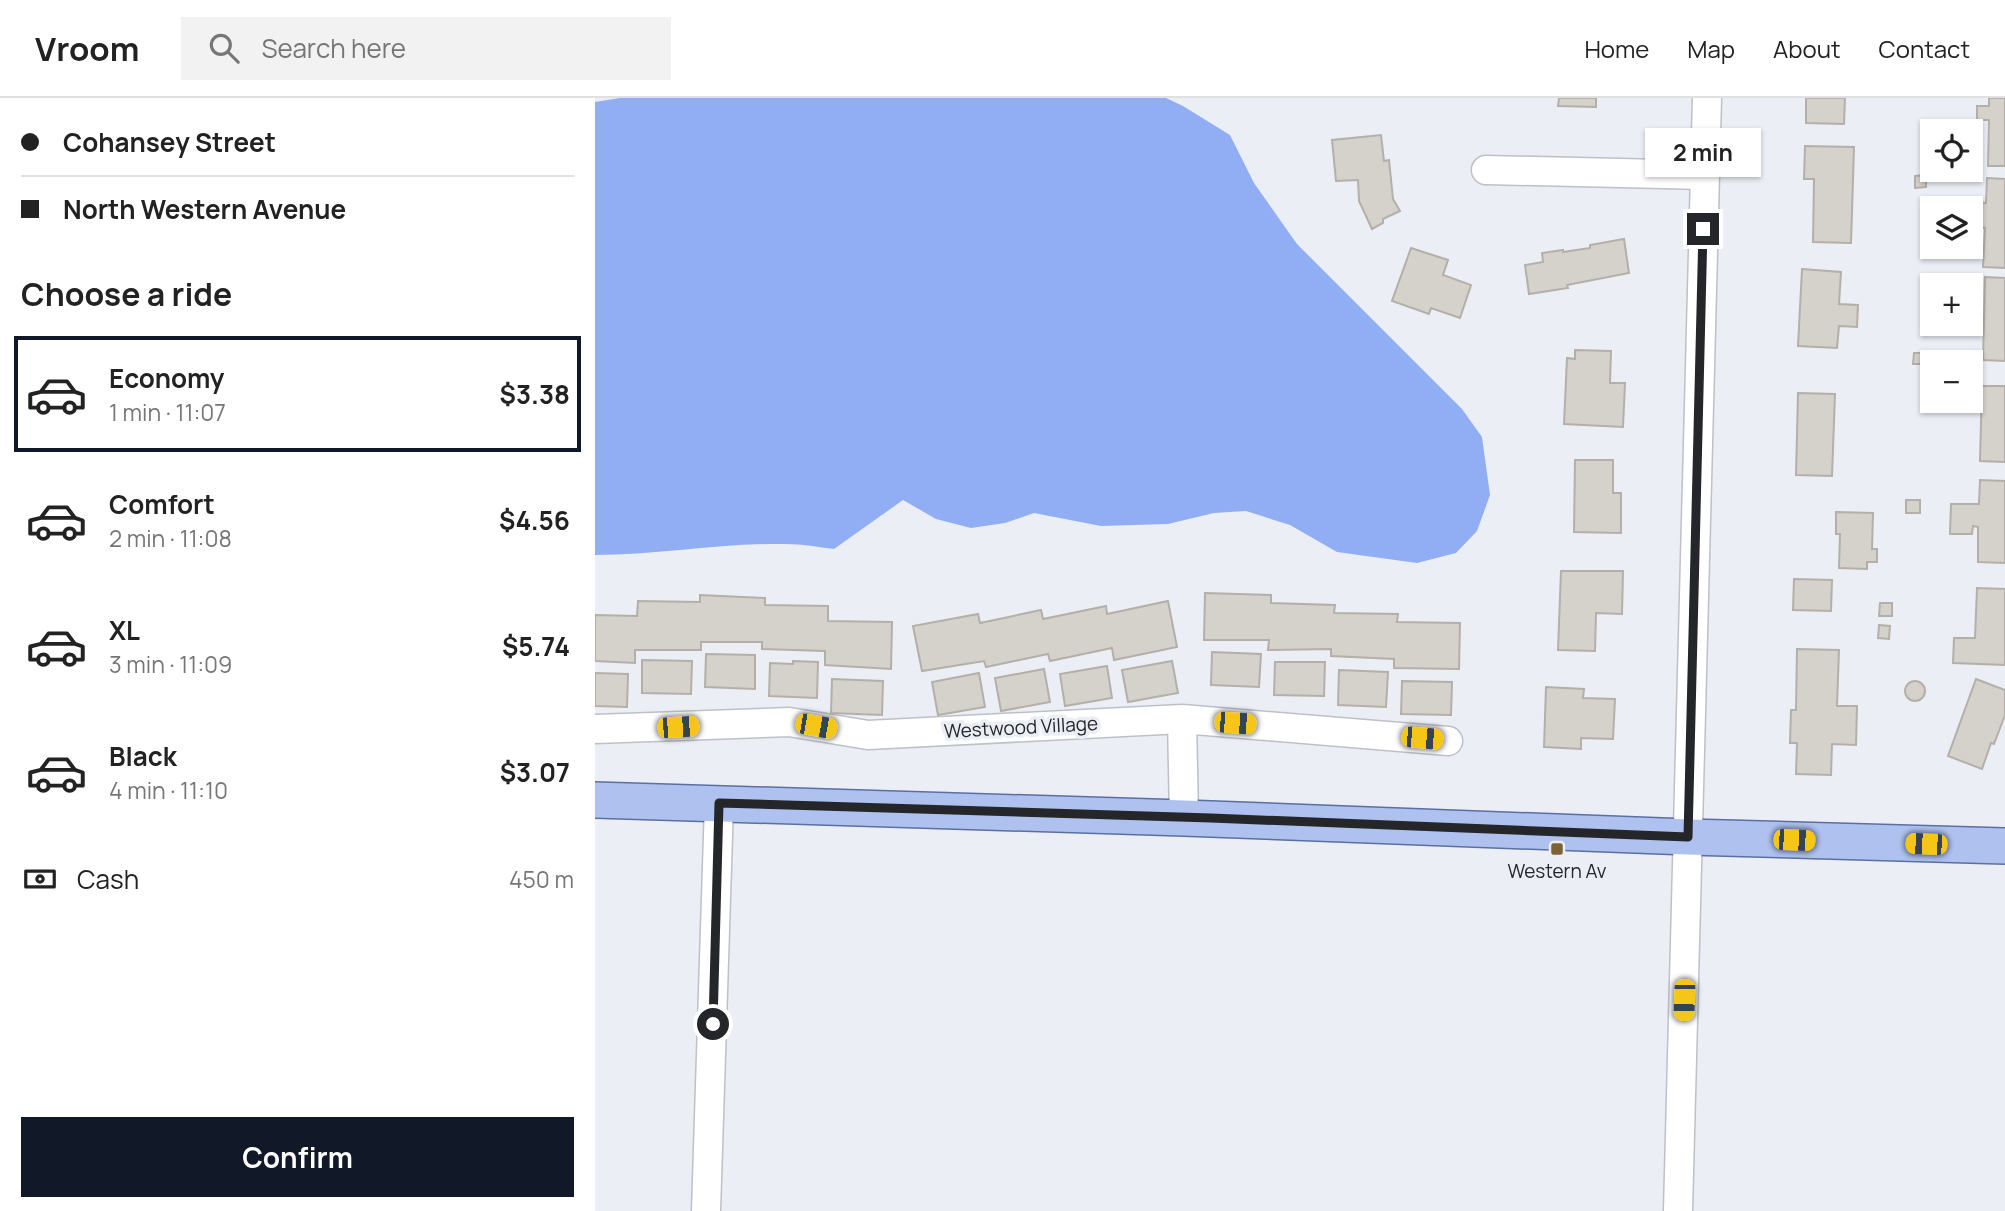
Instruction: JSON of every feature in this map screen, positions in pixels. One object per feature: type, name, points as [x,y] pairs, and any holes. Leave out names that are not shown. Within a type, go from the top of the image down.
[{"type":"main road","points":[[595,800],[2005,846]]},
{"type":"street","points":[[1678,1211],[1707,98]]},
{"type":"street","points":[[1486,170],[1705,175]]},
{"type":"street","points":[[1182,719],[1184,818]]},
{"type":"street","name":"Westwood Village","points":[[595,729],[789,722],[868,735],[1182,719],[1448,740]]},
{"type":"street","points":[[706,1211],[719,803]]},
{"type":"water","points":[[620,98],[1166,98],[1183,106],[1230,135],[1254,183],[1297,244],[1462,409],[1482,437],[1490,495],[1477,531],[1456,553],[1417,563],[1337,552],[1290,525],[1246,511],[1214,513],[1168,524],[1101,526],[1034,513],[1005,523],[971,528],[936,519],[903,500],[834,549],[798,544],[761,544],[595,555],[595,102]]},
{"type":"building","points":[[1559,98],[1596,98],[1596,107],[1558,106]]},
{"type":"building","points":[[1806,98],[1845,98],[1844,124],[1806,123]]},
{"type":"building","points":[[1989,98],[2005,98],[2005,166],[1988,166],[1989,120],[1977,119],[1977,106],[1989,106]]},
{"type":"building","points":[[1381,135],[1384,161],[1389,160],[1393,199],[1400,211],[1383,219],[1383,223],[1372,229],[1359,201],[1358,180],[1336,181],[1332,140]]},
{"type":"building","points":[[1805,146],[1854,147],[1851,243],[1813,242],[1814,179],[1804,179]]},
{"type":"building","points":[[1915,176],[1920,176],[1920,182],[1926,182],[1926,187],[1915,188]]},
{"type":"building","points":[[1987,178],[2005,179],[2005,268],[1983,267],[1983,203],[1986,203]]},
{"type":"building","points":[[1624,239],[1629,273],[1567,285],[1568,288],[1529,294],[1525,265],[1543,262],[1542,253],[1590,248],[1590,245]]},
{"type":"building","points":[[1411,248],[1448,260],[1443,275],[1471,285],[1460,318],[1431,308],[1429,314],[1392,301]]},
{"type":"building","points":[[1802,269],[1841,272],[1839,304],[1858,305],[1857,327],[1839,326],[1837,348],[1798,346]]},
{"type":"building","points":[[1985,277],[2005,278],[2005,361],[1983,360]]},
{"type":"building","points":[[1575,350],[1611,351],[1610,383],[1625,383],[1623,427],[1564,424],[1567,358],[1575,359]]},
{"type":"building","points":[[1914,353],[1920,353],[1920,364],[1913,364]]},
{"type":"building","points":[[1983,386],[2005,386],[2005,462],[1980,461]]},
{"type":"building","points":[[1798,393],[1835,394],[1832,476],[1796,475]]},
{"type":"building","points":[[1575,460],[1613,460],[1613,493],[1621,493],[1621,533],[1574,532]]},
{"type":"building","points":[[1980,480],[2005,481],[2005,563],[1978,562],[1978,527],[1973,526],[1972,534],[1950,534],[1951,504],[1979,504]]},
{"type":"building","points":[[1906,500],[1920,500],[1920,513],[1906,513]]},
{"type":"building","points":[[1836,512],[1873,513],[1872,549],[1877,549],[1877,562],[1867,562],[1867,569],[1839,568],[1840,534],[1836,534]]},
{"type":"building","points":[[1561,571],[1623,571],[1622,614],[1596,613],[1595,651],[1558,650]]},
{"type":"building","points":[[1794,579],[1832,580],[1831,611],[1793,610]]},
{"type":"building","points":[[1977,588],[2005,589],[2005,665],[1953,663],[1954,638],[1975,638]]},
{"type":"building","points":[[1205,593],[1271,595],[1271,603],[1335,605],[1334,613],[1398,614],[1397,622],[1460,623],[1459,669],[1394,668],[1394,659],[1331,656],[1331,649],[1268,650],[1269,640],[1204,640]]},
{"type":"building","points":[[700,595],[765,598],[765,605],[828,606],[828,621],[892,622],[891,669],[825,665],[825,651],[762,649],[762,642],[701,642],[701,650],[635,650],[635,663],[595,661],[595,615],[637,616],[638,601],[700,602]]},
{"type":"building","points":[[1168,601],[1177,647],[1114,660],[1112,648],[1050,661],[1048,654],[986,667],[984,661],[922,671],[913,626],[978,614],[980,623],[1041,610],[1043,619],[1106,606],[1107,614]]},
{"type":"building","points":[[1880,603],[1892,603],[1892,616],[1879,616]]},
{"type":"building","points":[[1879,625],[1890,626],[1889,639],[1878,638]]},
{"type":"building","points":[[1797,649],[1839,650],[1837,706],[1857,706],[1856,745],[1832,744],[1831,775],[1796,774],[1797,743],[1790,743],[1791,710],[1796,710]]},
{"type":"building","points":[[1212,652],[1261,654],[1259,687],[1211,685]]},
{"type":"building","points":[[706,654],[755,655],[755,689],[705,687]]},
{"type":"building","points":[[642,660],[692,661],[691,694],[642,693]]},
{"type":"building","points":[[793,661],[818,662],[817,698],[769,696],[770,663],[793,664]]},
{"type":"building","points":[[1172,661],[1178,693],[1128,702],[1122,670]]},
{"type":"building","points":[[1275,662],[1325,662],[1324,696],[1274,695]]},
{"type":"building","points":[[1107,666],[1112,698],[1065,706],[1060,674]]},
{"type":"building","points":[[1044,669],[1050,702],[1001,711],[995,678]]},
{"type":"building","points":[[1339,670],[1388,672],[1386,707],[1338,705]]},
{"type":"building","points":[[595,673],[628,674],[627,707],[595,706]]},
{"type":"building","points":[[979,673],[985,707],[938,715],[932,682]]},
{"type":"building","points":[[832,679],[883,681],[882,715],[831,713]]},
{"type":"building","points":[[1976,679],[2005,690],[2005,715],[1982,769],[1948,756]]},
{"type":"building","points":[[1402,681],[1452,682],[1451,715],[1401,714]]},
{"type":"building","points":[[1915,681],[1922,684],[1925,691],[1922,698],[1915,701],[1908,698],[1905,691],[1908,684]]},
{"type":"building","points":[[1546,687],[1584,689],[1583,698],[1615,699],[1613,739],[1581,738],[1581,749],[1544,747]]},
{"type":"place","name":"Western Av","points":[[1557,849]]},
{"type":"route","points":[[713,1024],[719,803],[1211,818],[1688,837],[1703,229]]}]
